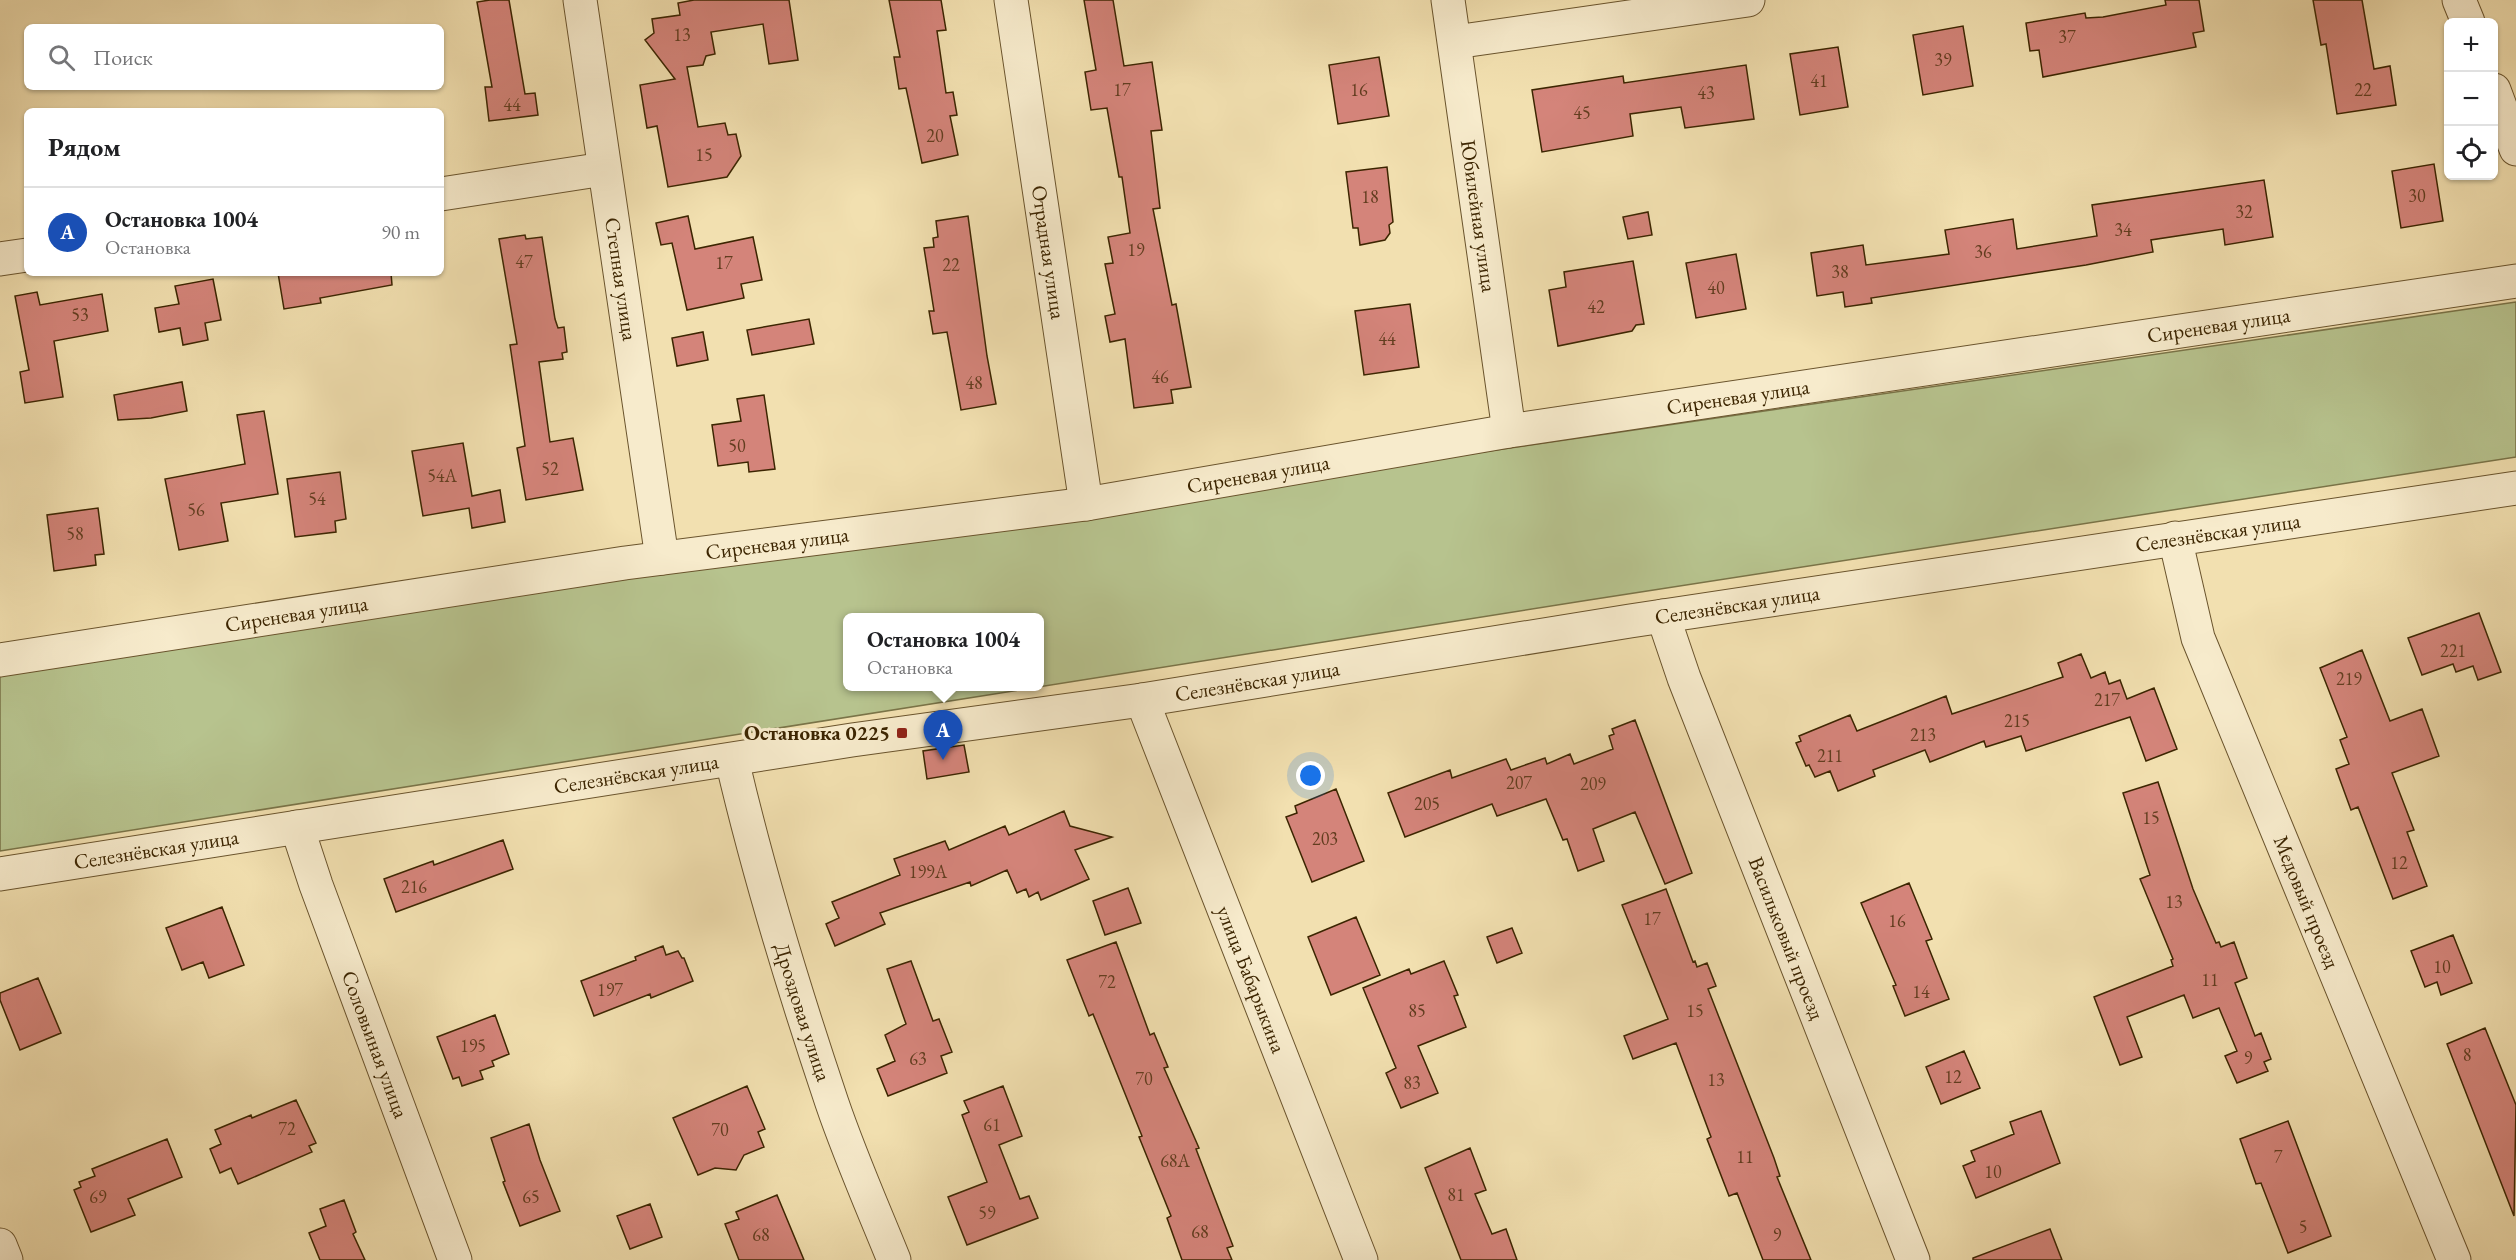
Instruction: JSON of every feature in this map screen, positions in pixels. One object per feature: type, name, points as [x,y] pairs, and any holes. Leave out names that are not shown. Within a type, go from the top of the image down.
[{"type":"street","name":"Степная улица","points":[[580,0],[662,558]]},
{"type":"street","name":"Отрадная улица","points":[[1011,0],[1086,504]]},
{"type":"street","name":"Юбилейная улица","points":[[1448,0],[1509,431]]},
{"type":"street","points":[[1455,42],[1748,0]]},
{"type":"street","points":[[2459,0],[2466,18]]},
{"type":"street","points":[[2498,103],[2516,148]]},
{"type":"street","points":[[444,194],[604,169]]},
{"type":"street","points":[[0,259],[24,255]]},
{"type":"street","name":"Сиреневая улица","points":[[0,660],[662,558],[1086,504],[1509,431],[2516,281]]},
{"type":"street","name":"Селезнёвская улица","points":[[0,874],[852,740],[1142,700],[1663,616],[2516,488]]},
{"type":"street","name":"Медовый проезд","points":[[2175,538],[2198,639],[2454,1260]]},
{"type":"street","name":"Васильковый проезд","points":[[1663,616],[1684,678],[1913,1260]]},
{"type":"street","name":"улица Бабарыкина","points":[[1142,700],[1361,1260]]},
{"type":"street","name":"Дроздовая улица","points":[[732,760],[745,817],[768,897],[832,1105],[894,1260]]},
{"type":"street","name":"Соловьиная улица","points":[[297,827],[316,885],[455,1260]]},
{"type":"street","points":[[0,1245],[6,1260]]},
{"type":"green space","points":[[2516,302],[2516,457],[1044,686],[1044,613],[843,613],[843,691],[1013,691],[0,851],[0,672],[1489,451]]},
{"type":"building","points":[[509,0],[525,94],[535,93],[538,115],[489,121],[485,87],[492,87],[477,2]]},
{"type":"building","points":[[694,0],[789,0],[798,60],[769,64],[763,24],[711,32],[715,54],[706,56],[703,65],[687,67],[698,127],[725,123],[728,135],[736,134],[741,156],[727,177],[668,187],[657,126],[647,128],[640,85],[675,79],[645,40],[654,33],[652,19],[680,15],[678,3]]},
{"type":"building","points":[[889,0],[941,0],[946,30],[937,31],[946,93],[953,92],[957,115],[950,116],[958,155],[922,163],[906,88],[899,89],[894,57],[900,57]]},
{"type":"building","points":[[1084,0],[1113,0],[1124,66],[1152,62],[1162,130],[1151,131],[1160,208],[1153,209],[1172,305],[1176,304],[1191,387],[1171,390],[1173,403],[1134,408],[1125,339],[1110,342],[1105,316],[1115,314],[1105,264],[1113,263],[1108,237],[1130,233],[1122,177],[1119,177],[1107,108],[1091,110],[1085,72],[1096,70]]},
{"type":"building","points":[[2165,0],[2199,0],[2204,31],[2193,33],[2196,47],[2043,77],[2039,50],[2030,51],[2026,23],[2085,13],[2086,18],[2103,17],[2166,5]]},
{"type":"building","points":[[2313,0],[2362,0],[2374,69],[2390,66],[2396,105],[2337,114],[2326,44],[2321,45]]},
{"type":"building","points":[[1963,26],[1973,86],[1923,95],[1913,35]]},
{"type":"building","points":[[1838,47],[1848,107],[1800,115],[1790,54]]},
{"type":"building","points":[[1379,57],[1389,116],[1338,124],[1329,65]]},
{"type":"building","points":[[1746,65],[1754,119],[1685,128],[1681,107],[1630,114],[1633,136],[1542,152],[1532,90],[1623,76],[1624,83]]},
{"type":"building","points":[[2434,164],[2443,221],[2401,228],[2392,171]]},
{"type":"building","points":[[1387,167],[1393,222],[1389,225],[1390,233],[1385,240],[1360,245],[1358,228],[1353,228],[1346,172]]},
{"type":"building","points":[[2264,180],[2273,237],[2225,245],[2223,229],[2151,240],[2153,252],[2086,265],[1871,298],[1872,303],[1845,307],[1843,292],[1817,296],[1811,253],[1863,245],[1866,265],[1949,254],[1945,230],[2013,219],[2017,249],[2097,236],[2092,205]]},
{"type":"building","points":[[1648,212],[1652,235],[1628,239],[1623,217]]},
{"type":"building","points":[[688,216],[695,249],[753,237],[762,280],[741,284],[744,298],[687,310],[672,243],[661,245],[656,223]]},
{"type":"building","points":[[968,216],[987,356],[996,404],[961,410],[947,332],[933,334],[929,311],[934,311],[924,248],[934,247],[933,238],[938,237],[936,221]]},
{"type":"building","points":[[525,235],[526,239],[542,237],[555,319],[558,328],[564,327],[567,352],[562,353],[563,359],[539,362],[550,442],[573,438],[583,490],[526,500],[517,448],[525,446],[510,345],[517,344],[499,239]]},
{"type":"building","points":[[1736,254],[1746,309],[1696,318],[1686,263]]},
{"type":"building","points":[[1633,261],[1644,324],[1636,325],[1632,331],[1558,346],[1549,290],[1566,287],[1564,272]]},
{"type":"building","points":[[278,276],[391,276],[392,285],[320,298],[321,303],[284,309]]},
{"type":"building","points":[[213,279],[221,320],[205,323],[208,340],[183,345],[180,328],[159,332],[155,308],[179,304],[175,286]]},
{"type":"building","points":[[37,292],[40,305],[102,294],[108,331],[54,341],[63,397],[25,403],[20,372],[29,370],[15,296]]},
{"type":"building","points":[[1410,304],[1419,367],[1364,375],[1355,311]]},
{"type":"building","points":[[809,319],[814,344],[752,355],[747,330]]},
{"type":"building","points":[[703,332],[708,360],[677,366],[672,338]]},
{"type":"building","points":[[182,382],[187,411],[151,418],[118,420],[114,395]]},
{"type":"building","points":[[764,395],[775,469],[749,472],[748,462],[718,466],[712,425],[741,421],[737,399]]},
{"type":"building","points":[[264,411],[278,494],[221,503],[228,541],[179,550],[165,479],[245,464],[237,415]]},
{"type":"building","points":[[463,443],[472,496],[500,490],[505,522],[472,528],[469,508],[423,516],[412,451]]},
{"type":"building","points":[[340,472],[346,519],[335,521],[336,532],[295,537],[287,479]]},
{"type":"building","points":[[98,508],[104,554],[95,555],[96,565],[54,571],[47,515]]},
{"type":"building","points":[[2479,613],[2501,672],[2478,680],[2473,666],[2456,672],[2453,664],[2422,675],[2408,638]]},
{"type":"building","points":[[2362,650],[2390,721],[2422,709],[2439,756],[2392,773],[2414,830],[2407,832],[2427,886],[2393,899],[2358,807],[2351,810],[2336,769],[2349,764],[2340,740],[2347,737],[2320,668]]},
{"type":"building","points":[[2081,654],[2091,678],[2105,672],[2109,684],[2120,680],[2127,699],[2154,688],[2177,749],[2146,761],[2130,717],[2026,751],[2021,736],[1986,747],[1984,741],[1930,762],[1925,750],[1873,770],[1875,776],[1838,791],[1830,771],[1815,777],[1809,765],[1806,766],[1796,743],[1801,741],[1799,736],[1850,715],[1857,731],[1946,696],[1952,714],[2063,677],[2058,663]]},
{"type":"building","points":[[1635,720],[1692,873],[1665,884],[1635,812],[1593,829],[1604,861],[1578,871],[1567,839],[1563,840],[1546,799],[1497,816],[1492,804],[1405,837],[1388,793],[1450,770],[1452,778],[1506,759],[1511,770],[1545,758],[1547,764],[1570,754],[1574,764],[1613,749],[1609,736],[1614,734],[1612,729]]},
{"type":"building","points":[[964,745],[969,772],[927,779],[923,751]]},
{"type":"building","points":[[2158,782],[2193,889],[2216,943],[2219,942],[2221,947],[2234,942],[2247,978],[2235,983],[2255,1036],[2261,1033],[2271,1059],[2264,1062],[2268,1071],[2237,1083],[2225,1056],[2237,1051],[2219,1008],[2193,1018],[2184,995],[2127,1017],[2142,1057],[2120,1065],[2094,997],[2173,966],[2171,960],[2173,959],[2140,879],[2150,875],[2123,793]]},
{"type":"building","points":[[1336,789],[1364,861],[1312,882],[1286,817],[1297,813],[1295,806]]},
{"type":"building","points":[[1064,811],[1070,826],[1112,837],[1075,850],[1089,879],[1041,900],[1038,892],[1029,897],[1026,889],[1017,893],[1007,870],[971,886],[970,882],[880,913],[885,924],[835,946],[826,924],[839,918],[832,902],[900,875],[894,859],[945,841],[949,850],[1005,826],[1009,835]]},
{"type":"building","points":[[503,840],[513,869],[396,912],[384,879],[433,861],[434,865]]},
{"type":"building","points":[[1909,883],[1932,939],[1926,941],[1949,999],[1905,1016],[1893,986],[1896,985],[1861,903]]},
{"type":"building","points":[[1128,888],[1141,923],[1105,935],[1093,901]]},
{"type":"building","points":[[1666,889],[1693,962],[1695,961],[1697,967],[1707,963],[1716,986],[1708,989],[1774,1158],[1780,1176],[1777,1177],[1811,1260],[1763,1260],[1737,1193],[1729,1196],[1707,1139],[1711,1137],[1676,1043],[1633,1059],[1624,1036],[1668,1019],[1622,905]]},
{"type":"building","points":[[222,907],[244,965],[209,978],[203,962],[182,970],[166,928]]},
{"type":"building","points":[[1356,917],[1380,975],[1331,995],[1308,937]]},
{"type":"building","points":[[1512,928],[1522,953],[1497,963],[1487,937]]},
{"type":"building","points":[[2453,935],[2472,983],[2441,995],[2437,982],[2425,987],[2411,951]]},
{"type":"building","points":[[1116,942],[1150,1035],[1154,1033],[1168,1067],[1164,1068],[1199,1148],[1196,1149],[1233,1246],[1227,1248],[1232,1260],[1182,1260],[1167,1218],[1171,1216],[1139,1137],[1142,1136],[1093,1014],[1089,1016],[1067,960]]},
{"type":"building","points":[[663,946],[666,955],[678,951],[684,958],[693,981],[651,998],[650,994],[594,1016],[581,981],[636,960],[635,957]]},
{"type":"building","points":[[911,961],[933,1021],[939,1019],[952,1052],[941,1056],[947,1073],[888,1096],[877,1069],[895,1061],[885,1035],[906,1024],[887,969]]},
{"type":"building","points":[[1444,961],[1458,995],[1454,996],[1466,1027],[1418,1046],[1438,1093],[1401,1108],[1386,1073],[1396,1068],[1363,988],[1409,969],[1411,974]]},
{"type":"building","points":[[38,978],[61,1033],[20,1050],[0,1000],[0,993]]},
{"type":"building","points":[[495,1015],[509,1054],[492,1061],[494,1066],[480,1071],[483,1079],[462,1086],[459,1077],[453,1079],[437,1037]]},
{"type":"building","points":[[2485,1028],[2516,1105],[2514,1216],[2447,1044]]},
{"type":"building","points":[[1964,1051],[1980,1088],[1941,1104],[1926,1067]]},
{"type":"building","points":[[747,1086],[765,1129],[758,1132],[764,1147],[744,1155],[736,1170],[715,1168],[698,1175],[673,1118]]},
{"type":"building","points":[[1003,1086],[1022,1136],[999,1145],[1020,1199],[1029,1196],[1038,1218],[967,1245],[948,1197],[987,1182],[962,1115],[969,1112],[964,1101]]},
{"type":"building","points":[[296,1100],[316,1143],[309,1146],[312,1152],[238,1184],[231,1168],[220,1173],[210,1149],[221,1144],[215,1130]]},
{"type":"building","points":[[2041,1111],[2060,1163],[1976,1198],[1963,1166],[1975,1161],[1971,1151],[2014,1134],[2010,1122]]},
{"type":"building","points":[[2288,1121],[2331,1236],[2288,1253],[2261,1183],[2256,1184],[2240,1139]]},
{"type":"building","points":[[529,1124],[560,1211],[520,1226],[503,1182],[505,1181],[491,1138]]},
{"type":"building","points":[[167,1139],[182,1177],[128,1199],[135,1215],[91,1232],[74,1190],[81,1187],[79,1182],[95,1176],[92,1169]]},
{"type":"building","points":[[1470,1148],[1486,1190],[1475,1194],[1492,1234],[1506,1229],[1517,1260],[1461,1260],[1425,1168]]},
{"type":"building","points":[[777,1195],[804,1260],[739,1260],[725,1224],[739,1219],[736,1212]]},
{"type":"building","points":[[344,1200],[356,1232],[353,1234],[365,1260],[320,1260],[309,1233],[326,1226],[320,1209]]},
{"type":"building","points":[[650,1204],[662,1237],[630,1249],[617,1216]]},
{"type":"building","points":[[2050,1229],[2062,1260],[1973,1260],[1973,1258]]},
{"type":"place","name":"Остановка 0225","points":[[902,733]]},
{"type":"place","name":"Остановка 1004","points":[[943,760]]}]
